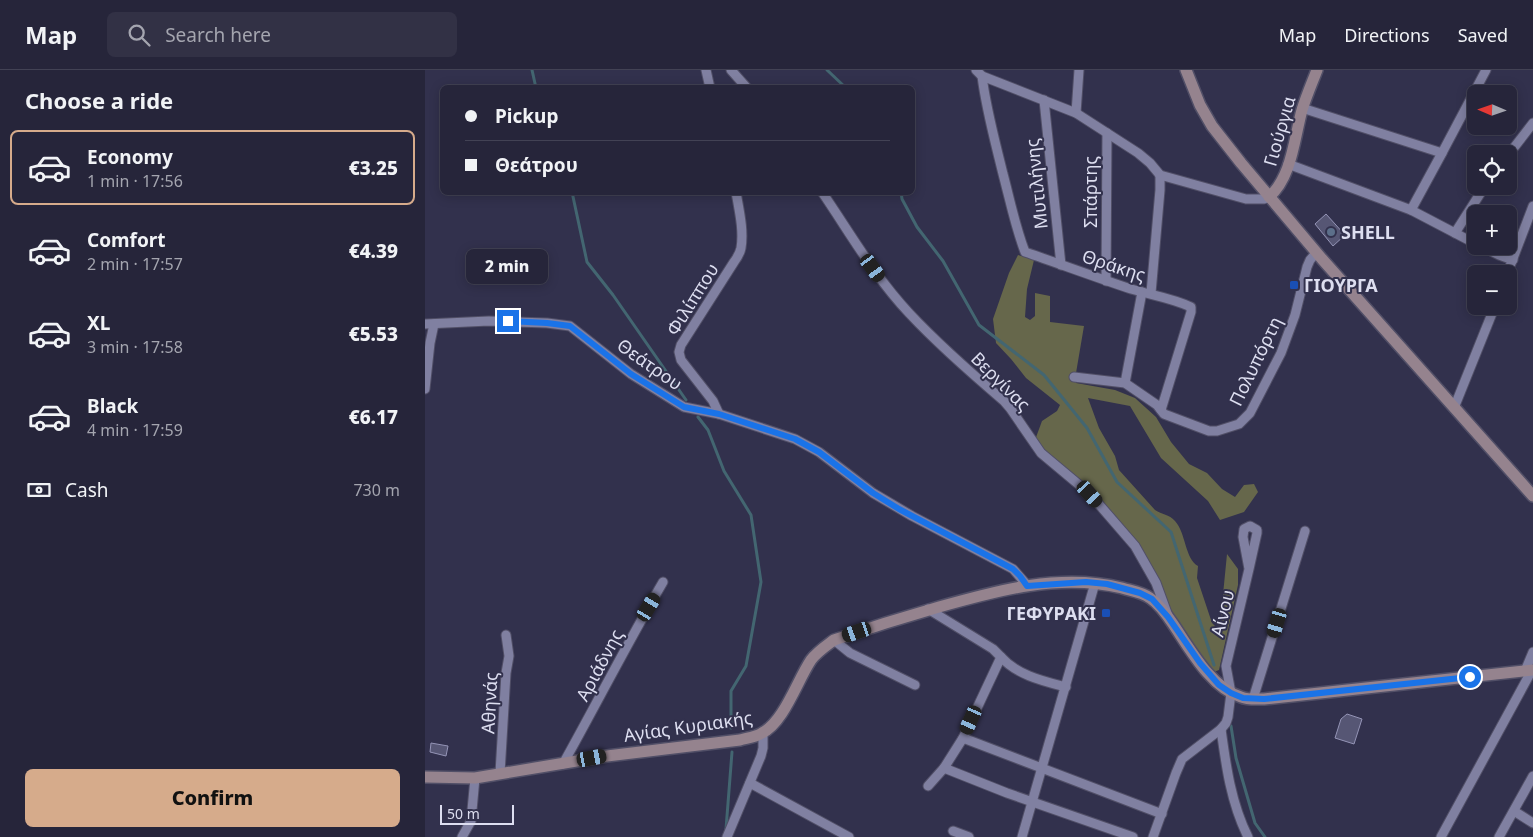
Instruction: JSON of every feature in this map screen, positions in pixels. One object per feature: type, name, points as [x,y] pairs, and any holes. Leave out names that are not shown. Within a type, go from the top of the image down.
[{"type":"street","points":[[706,70],[709,85]]},
{"type":"street","points":[[731,70],[744,85]]},
{"type":"street","points":[[1076,113],[1079,70]]},
{"type":"street","points":[[1186,70],[1200,105],[1213,126],[1269,197],[1533,496]]},
{"type":"street","name":"Γιούργια","points":[[1269,197],[1283,181],[1302,108],[1317,70]]},
{"type":"street","points":[[1411,210],[1486,70]]},
{"type":"street","points":[[979,73],[1076,113],[1138,153],[1160,175],[1246,200],[1269,197]]},
{"type":"street","name":"Θράκης","points":[[979,73],[993,140],[1017,232],[1025,252],[1191,308],[1161,410]]},
{"type":"street","name":"Μυτιλήνης","points":[[1044,100],[1061,264]]},
{"type":"street","points":[[1302,108],[1442,153]]},
{"type":"street","points":[[1516,145],[1533,123]]},
{"type":"street","name":"Σπάρτης","points":[[1106,280],[1107,133]]},
{"type":"street","points":[[1288,164],[1411,210],[1467,239]]},
{"type":"street","points":[[1125,384],[1147,293],[1160,190],[1160,175]]},
{"type":"street","name":"Φιλίππου","points":[[719,414],[713,401],[681,360],[679,352],[681,345],[735,262],[741,249],[741,218],[737,195]]},
{"type":"street","name":"Βεργίνας","points":[[824,195],[881,279],[908,312],[1004,401],[1041,453],[1090,494],[1116,522],[1147,564],[1168,617]]},
{"type":"street","points":[[1455,233],[1479,195]]},
{"type":"street","points":[[1511,265],[1533,206]]},
{"type":"street","name":"Πολυπόρτη","points":[[1074,377],[1125,384],[1157,405],[1164,414],[1209,431],[1234,427],[1250,413],[1281,353],[1295,315],[1307,267],[1317,253]]},
{"type":"street","points":[[1499,255],[1513,260]]},
{"type":"street","points":[[1454,408],[1491,315]]},
{"type":"street","name":"Θεάτρου","points":[[429,324],[489,321],[547,323],[570,326],[631,374],[661,394],[684,407],[719,414],[795,439],[819,452],[881,498],[1013,569],[1027,586]]},
{"type":"street","points":[[425,389],[430,343],[429,324]]},
{"type":"street","points":[[1253,699],[1305,531]]},
{"type":"street","name":"Αίνου","points":[[1221,729],[1228,717],[1231,693],[1226,666],[1249,569]]},
{"type":"street","name":"Αριάδνης","points":[[563,764],[663,582]]},
{"type":"street","points":[[1022,837],[1095,582]]},
{"type":"street","name":"Αγίας Κυριακής","points":[[425,777],[475,778],[607,756],[740,740],[763,733],[772,726],[783,712],[812,659],[834,640],[928,609],[984,594],[1027,586],[1095,582],[1140,593],[1152,599],[1168,617],[1212,678],[1231,693],[1243,698],[1264,699],[1530,670]]},
{"type":"street","points":[[928,609],[993,649],[1010,665],[1028,676],[1066,687]]},
{"type":"street","name":"Αθηνάς","points":[[501,773],[506,673],[509,656],[506,635]]},
{"type":"street","points":[[834,640],[850,653],[915,685]]},
{"type":"street","points":[[1441,837],[1530,670],[1533,652]]},
{"type":"street","points":[[928,786],[944,768],[963,738],[1001,658]]},
{"type":"street","points":[[1153,837],[1176,772],[1183,759],[1221,729],[1236,812],[1248,837]]},
{"type":"street","points":[[727,837],[761,756],[763,733]]},
{"type":"street","points":[[963,738],[1162,814]]},
{"type":"street","points":[[944,768],[1007,793],[1133,837]]},
{"type":"street","points":[[1499,837],[1533,776]]},
{"type":"street","points":[[462,837],[471,821],[475,778]]},
{"type":"street","points":[[750,784],[849,837]]},
{"type":"street","points":[[1514,811],[1533,823]]},
{"type":"street","points":[[953,832],[969,837]]},
{"type":"green space","points":[[1018,255],[1034,260],[1027,289],[1025,317],[1030,320],[1035,316],[1035,293],[1050,296],[1050,322],[1084,326],[1076,383],[1115,390],[1135,398],[1156,417],[1171,442],[1189,464],[1207,473],[1222,489],[1235,497],[1244,485],[1254,484],[1258,492],[1244,512],[1220,520],[1208,501],[1161,458],[1130,406],[1088,398],[1099,428],[1115,456],[1119,470],[1155,510],[1170,517],[1179,526],[1190,558],[1198,566],[1197,578],[1212,623],[1216,627],[1220,625],[1227,554],[1238,569],[1238,585],[1219,670],[1214,672],[1207,668],[1170,616],[1137,544],[1042,451],[1035,440],[1042,421],[1057,411],[1060,405],[1026,378],[996,343],[993,319],[1009,273]]},
{"type":"building","points":[[1326,214],[1345,235],[1333,246],[1315,224]]},
{"type":"building","points":[[1347,714],[1362,719],[1354,744],[1335,738],[1341,719]]},
{"type":"building","points":[[431,743],[448,746],[446,756],[430,752]]},
{"type":"waterway","points":[[532,70],[535,85]]},
{"type":"waterway","points":[[827,70],[843,85]]},
{"type":"waterway","points":[[573,195],[587,262],[613,295],[686,400]]},
{"type":"waterway","points":[[901,195],[917,227],[943,261],[979,325],[1044,375],[1087,428],[1117,482],[1171,532],[1214,665]]},
{"type":"waterway","points":[[698,417],[708,430],[724,471],[751,515],[761,582],[746,666],[731,691],[731,728]]},
{"type":"waterway","points":[[1231,726],[1236,758],[1255,823],[1265,837]]},
{"type":"waterway","points":[[726,829],[732,752]]},
{"type":"place","name":"SHELL","points":[[1331,232]]},
{"type":"place","name":"ΓΙΟΥΡΓΑ","points":[[1294,285]]},
{"type":"place","name":"ΓΕΦΥΡΑΚΙ","points":[[1106,613]]},
{"type":"route","points":[[508,321],[570,326],[631,374],[684,407],[719,414],[795,439],[819,452],[873,493],[899,509],[1013,569],[1027,586],[1095,582],[1140,593],[1152,599],[1168,617],[1200,663],[1219,685],[1243,698],[1264,699],[1470,677]]}]
